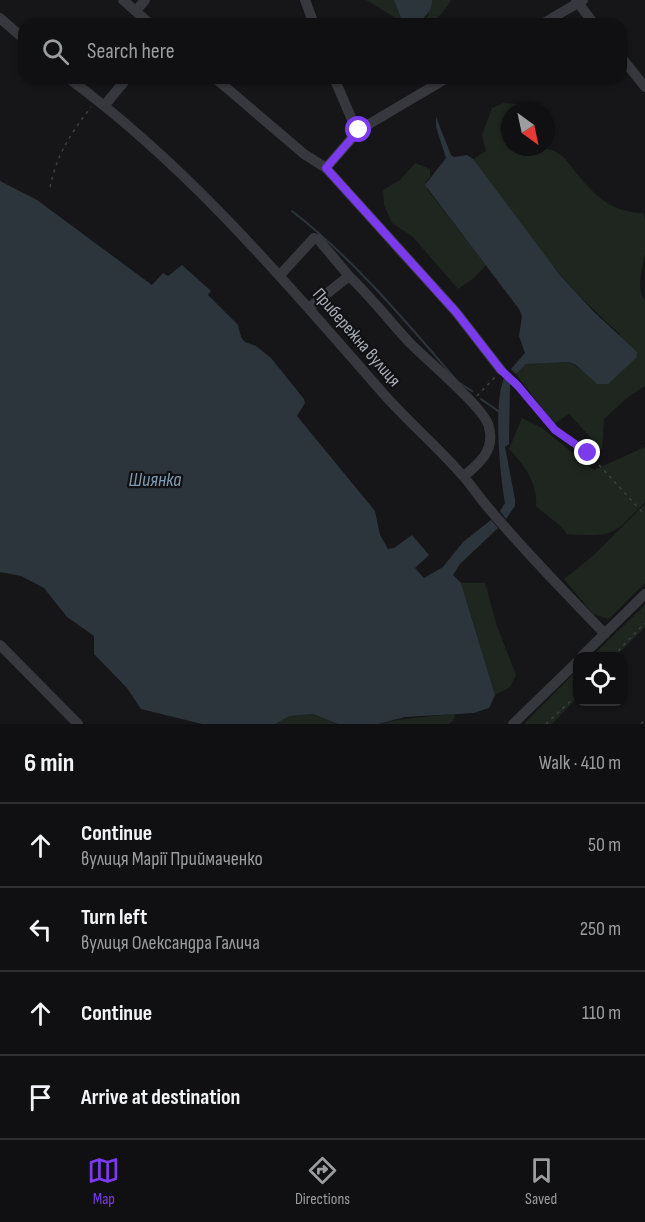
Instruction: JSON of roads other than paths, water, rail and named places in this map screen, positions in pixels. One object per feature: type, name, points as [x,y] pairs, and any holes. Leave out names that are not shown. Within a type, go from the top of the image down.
[{"type":"street","points":[[123,0],[144,18]]},
{"type":"street","points":[[136,11],[145,0]]},
{"type":"street","points":[[305,0],[312,18]]},
{"type":"street","points":[[552,18],[579,1],[590,18]]},
{"type":"street","points":[[0,18],[18,34]]},
{"type":"street","points":[[627,64],[645,87]]},
{"type":"street","name":"Прибережна вулиця","points":[[76,84],[101,102],[165,158],[279,275],[383,393],[464,476],[491,511],[605,634]]},
{"type":"street","points":[[101,102],[120,84]]},
{"type":"street","points":[[222,84],[304,153],[326,168],[456,312],[501,370]]},
{"type":"street","points":[[336,84],[352,122],[359,130]]},
{"type":"street","points":[[326,168],[359,130],[437,84]]},
{"type":"street","points":[[279,275],[314,238],[318,239],[408,341],[472,401],[487,420],[489,443],[483,460],[464,476]]},
{"type":"street","points":[[310,308],[349,276]]},
{"type":"street","points":[[587,652],[645,594]]},
{"type":"street","points":[[0,645],[78,724]]},
{"type":"street","points":[[513,724],[573,666]]},
{"type":"water","points":[[394,0],[432,0],[427,15],[423,18],[401,18]]},
{"type":"water","points":[[436,117],[451,155],[454,157],[467,155],[473,159],[559,274],[593,311],[637,352],[636,358],[608,384],[597,384],[576,365],[569,362],[526,364],[516,374],[511,369],[525,353],[519,336],[522,316],[519,309],[425,185],[446,158],[436,127]]},
{"type":"water","name":"Шиянка","points":[[0,181],[37,200],[152,285],[163,273],[168,276],[182,265],[211,291],[208,295],[238,325],[245,342],[256,346],[271,358],[304,399],[305,403],[297,416],[375,511],[380,535],[388,549],[394,548],[412,535],[429,555],[415,568],[424,578],[443,567],[463,542],[491,520],[498,528],[460,564],[453,575],[461,583],[495,695],[489,708],[474,713],[405,717],[378,724],[338,724],[313,714],[290,716],[275,724],[202,724],[141,709],[127,688],[94,654],[94,636],[67,617],[44,588],[21,576],[0,572]]},
{"type":"water","points":[[504,378],[510,383],[509,444],[505,447],[515,499],[515,506],[506,519],[500,511],[505,503],[498,422]]},
{"type":"waterway","points":[[292,211],[337,250],[399,314],[458,382],[472,391]]},
{"type":"waterway","points":[[481,399],[501,413]]}]
